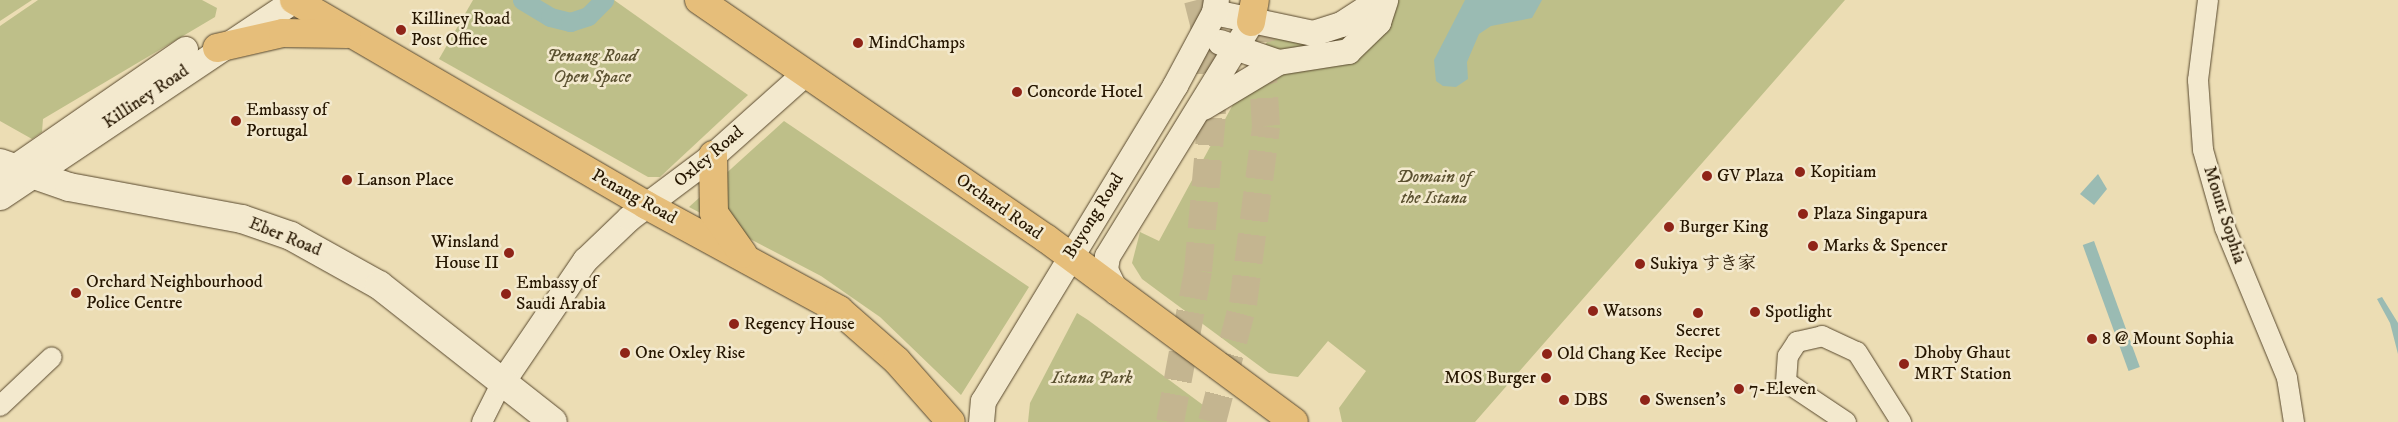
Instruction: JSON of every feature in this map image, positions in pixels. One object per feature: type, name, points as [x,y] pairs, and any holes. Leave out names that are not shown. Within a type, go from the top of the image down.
[{"type":"main road","name":"Penang Road","points":[[294,0],[348,34],[653,209],[839,310],[897,361],[951,422]]},
{"type":"main road","name":"Orchard Road","points":[[699,0],[1069,255],[1116,292],[1294,422]]},
{"type":"main road","points":[[217,48],[283,33],[348,34]]},
{"type":"main road","points":[[713,156],[714,213],[747,259]]},
{"type":"main road","name":"Eber Road","points":[[10,171],[85,191],[242,219],[291,236],[378,285],[553,422]]},
{"type":"street","name":"Killiney Road","points":[[0,197],[10,171],[252,6],[252,0]]},
{"type":"street","name":"Killiney Road","points":[[10,171],[294,0]]},
{"type":"street","points":[[1215,6],[1253,11],[1313,32],[1341,24],[1378,0]]},
{"type":"street","points":[[1199,110],[1278,62],[1348,51],[1378,22],[1385,0]]},
{"type":"street","name":"Mount Sophia","points":[[2208,0],[2198,80],[2203,150],[2225,228],[2287,378],[2294,422]]},
{"type":"street","name":"Buyong Road","points":[[981,422],[983,401],[1202,34],[1215,6]]},
{"type":"street","name":"Buyong Road","points":[[1116,292],[1105,269],[1108,256],[1236,48],[1253,11]]},
{"type":"street","points":[[1202,34],[1278,62]]},
{"type":"street","name":"Oxley Road","points":[[486,415],[585,260],[653,209],[805,74]]},
{"type":"street","points":[[1846,422],[1794,390],[1784,371],[1797,342],[1822,336],[1851,347],[1867,362],[1901,422]]},
{"type":"street","points":[[0,406],[52,357]]},
{"type":"green space","points":[[0,0],[32,0],[0,21]]},
{"type":"green space","points":[[38,0],[202,0],[217,8],[215,17],[43,119],[42,132],[32,139],[0,121],[0,26]]},
{"type":"green space","name":"Penang Road Open Space","points":[[473,0],[614,0],[748,95],[660,177],[648,177],[439,59]]},
{"type":"green space","name":"Domain of the Istana","points":[[1386,0],[1845,0],[1475,422],[1342,422],[1339,408],[1366,371],[1328,341],[1298,377],[1269,373],[1142,279],[1132,263],[1140,232],[1159,241],[1275,27],[1333,32]]},
{"type":"green space","points":[[784,121],[1029,287],[961,395],[880,317],[821,276],[689,207]]},
{"type":"green space","name":"Istana Park","points":[[1077,313],[1226,422],[1028,422],[1030,403]]},
{"type":"water","points":[[1465,0],[1542,0],[1532,18],[1491,26],[1479,34],[1467,62],[1468,79],[1456,87],[1443,86],[1436,81],[1434,60]]},
{"type":"water","points":[[2098,174],[2107,189],[2094,205],[2080,194]]},
{"type":"water","points":[[2094,241],[2140,367],[2129,371],[2083,245]]},
{"type":"water","points":[[2382,297],[2398,323],[2398,354],[2390,323],[2377,299]]},
{"type":"waterway","points":[[522,0],[550,17],[570,22],[588,16],[604,0]]},
{"type":"tunnel","points":[[1170,422],[1198,271],[1212,115],[1204,24],[1198,0]]},
{"type":"tunnel","points":[[1212,422],[1243,304],[1266,126],[1258,0]]},
{"type":"place","name":"Killiney Road Post Office","points":[[401,30]]},
{"type":"place","name":"MindChamps","points":[[858,43]]},
{"type":"place","name":"Concorde Hotel","points":[[1017,92]]},
{"type":"place","name":"Embassy of Portugal","points":[[236,121]]},
{"type":"place","name":"Kopitiam","points":[[1800,172]]},
{"type":"place","name":"GV Plaza","points":[[1707,176]]},
{"type":"place","name":"Lanson Place","points":[[347,180]]},
{"type":"place","name":"Plaza Singapura","points":[[1803,214]]},
{"type":"place","name":"Burger King","points":[[1669,227]]},
{"type":"place","name":"Marks & Spencer","points":[[1813,246]]},
{"type":"place","name":"Winsland House II","points":[[509,253]]},
{"type":"place","name":"Sukiya すき家","points":[[1640,264]]},
{"type":"place","name":"Orchard Neighbourhood Police Centre","points":[[76,293]]},
{"type":"place","name":"Embassy of Saudi Arabia","points":[[506,294]]},
{"type":"place","name":"Watsons","points":[[1593,311]]},
{"type":"place","name":"Spotlight","points":[[1755,312]]},
{"type":"place","name":"Secret Recipe","points":[[1698,313]]},
{"type":"place","name":"Regency House","points":[[734,324]]},
{"type":"place","name":"8 @ Mount Sophia","points":[[2092,339]]},
{"type":"place","name":"One Oxley Rise","points":[[625,353]]},
{"type":"place","name":"Old Chang Kee","points":[[1547,354]]},
{"type":"place","name":"Dhoby Ghaut MRT Station","points":[[1904,364]]},
{"type":"place","name":"MOS Burger","points":[[1546,378]]},
{"type":"place","name":"7-Eleven","points":[[1739,389]]},
{"type":"place","name":"DBS","points":[[1564,400]]},
{"type":"place","name":"Swensen's","points":[[1645,400]]}]
